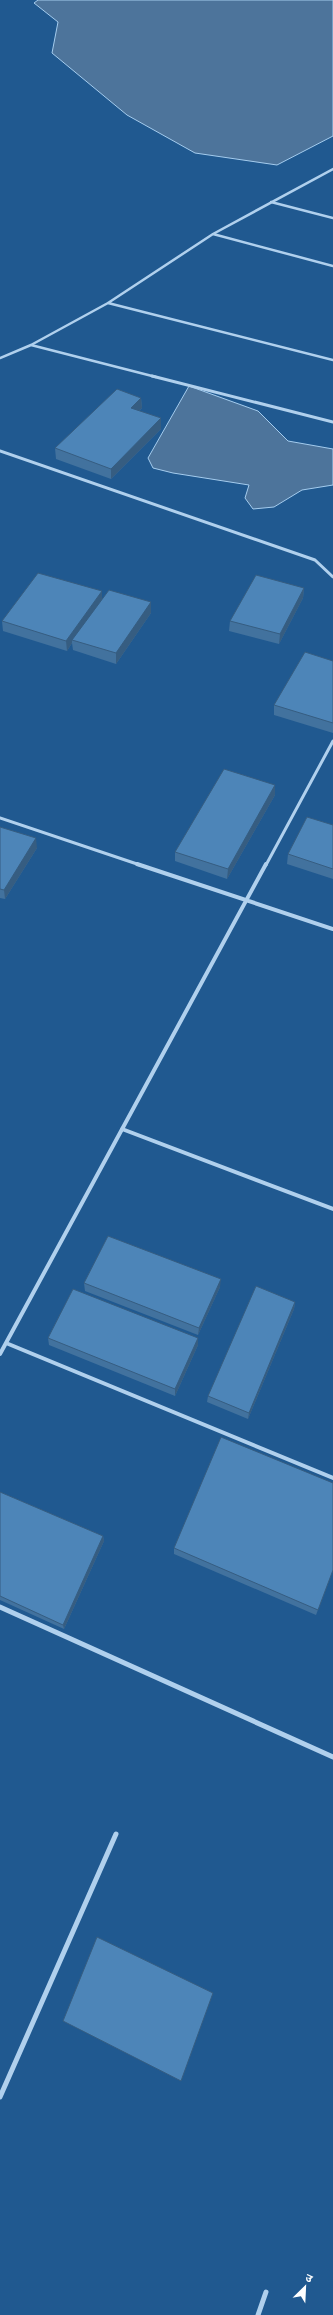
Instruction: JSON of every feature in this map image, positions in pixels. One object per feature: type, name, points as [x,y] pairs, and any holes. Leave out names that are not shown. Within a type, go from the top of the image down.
[{"type":"street","points":[[0,358],[31,345],[108,303],[213,234],[333,169]]},
{"type":"street","points":[[271,202],[333,218]]},
{"type":"street","points":[[213,234],[333,266]]},
{"type":"street","points":[[108,303],[333,360]]},
{"type":"street","points":[[31,345],[333,422]]},
{"type":"street","points":[[0,452],[316,560],[333,577]]},
{"type":"street","points":[[0,1354],[333,740]]},
{"type":"street","points":[[0,818],[333,929]]},
{"type":"street","points":[[122,1129],[333,1209]]},
{"type":"street","points":[[6,1343],[333,1478]]},
{"type":"street","points":[[0,1607],[333,1757]]},
{"type":"street","points":[[0,2097],[116,1834]]},
{"type":"street","points":[[258,2315],[266,2292]]},
{"type":"water","points":[[38,0],[333,0],[333,136],[277,165],[195,153],[127,115],[52,53],[58,22],[34,3]]},
{"type":"water","points":[[189,386],[258,411],[288,441],[333,449],[333,485],[302,490],[274,507],[253,509],[245,498],[249,485],[173,473],[153,468],[148,458]]},
{"type":"building","points":[[117,389],[141,398],[131,408],[161,418],[111,469],[55,448]]},
{"type":"building","points":[[38,573],[102,591],[66,641],[2,621]]},
{"type":"building","points":[[256,575],[304,588],[280,634],[230,621]]},
{"type":"building","points":[[109,590],[151,602],[116,653],[72,640]]},
{"type":"building","points":[[305,652],[333,661],[333,723],[274,705]]},
{"type":"building","points":[[224,769],[275,785],[228,869],[175,852]]},
{"type":"building","points":[[307,817],[333,825],[333,869],[288,854]]},
{"type":"building","points":[[0,827],[36,838],[4,890],[0,889]]},
{"type":"building","points":[[108,1236],[221,1279],[199,1328],[84,1283]]},
{"type":"building","points":[[256,1286],[295,1302],[249,1413],[208,1396]]},
{"type":"building","points":[[73,1289],[198,1338],[175,1389],[48,1338]]},
{"type":"building","points":[[221,1437],[333,1483],[333,1570],[318,1610],[174,1548]]},
{"type":"building","points":[[0,1492],[103,1536],[63,1625],[0,1596]]},
{"type":"building","points":[[97,1937],[213,1993],[181,2081],[63,2021]]}]
